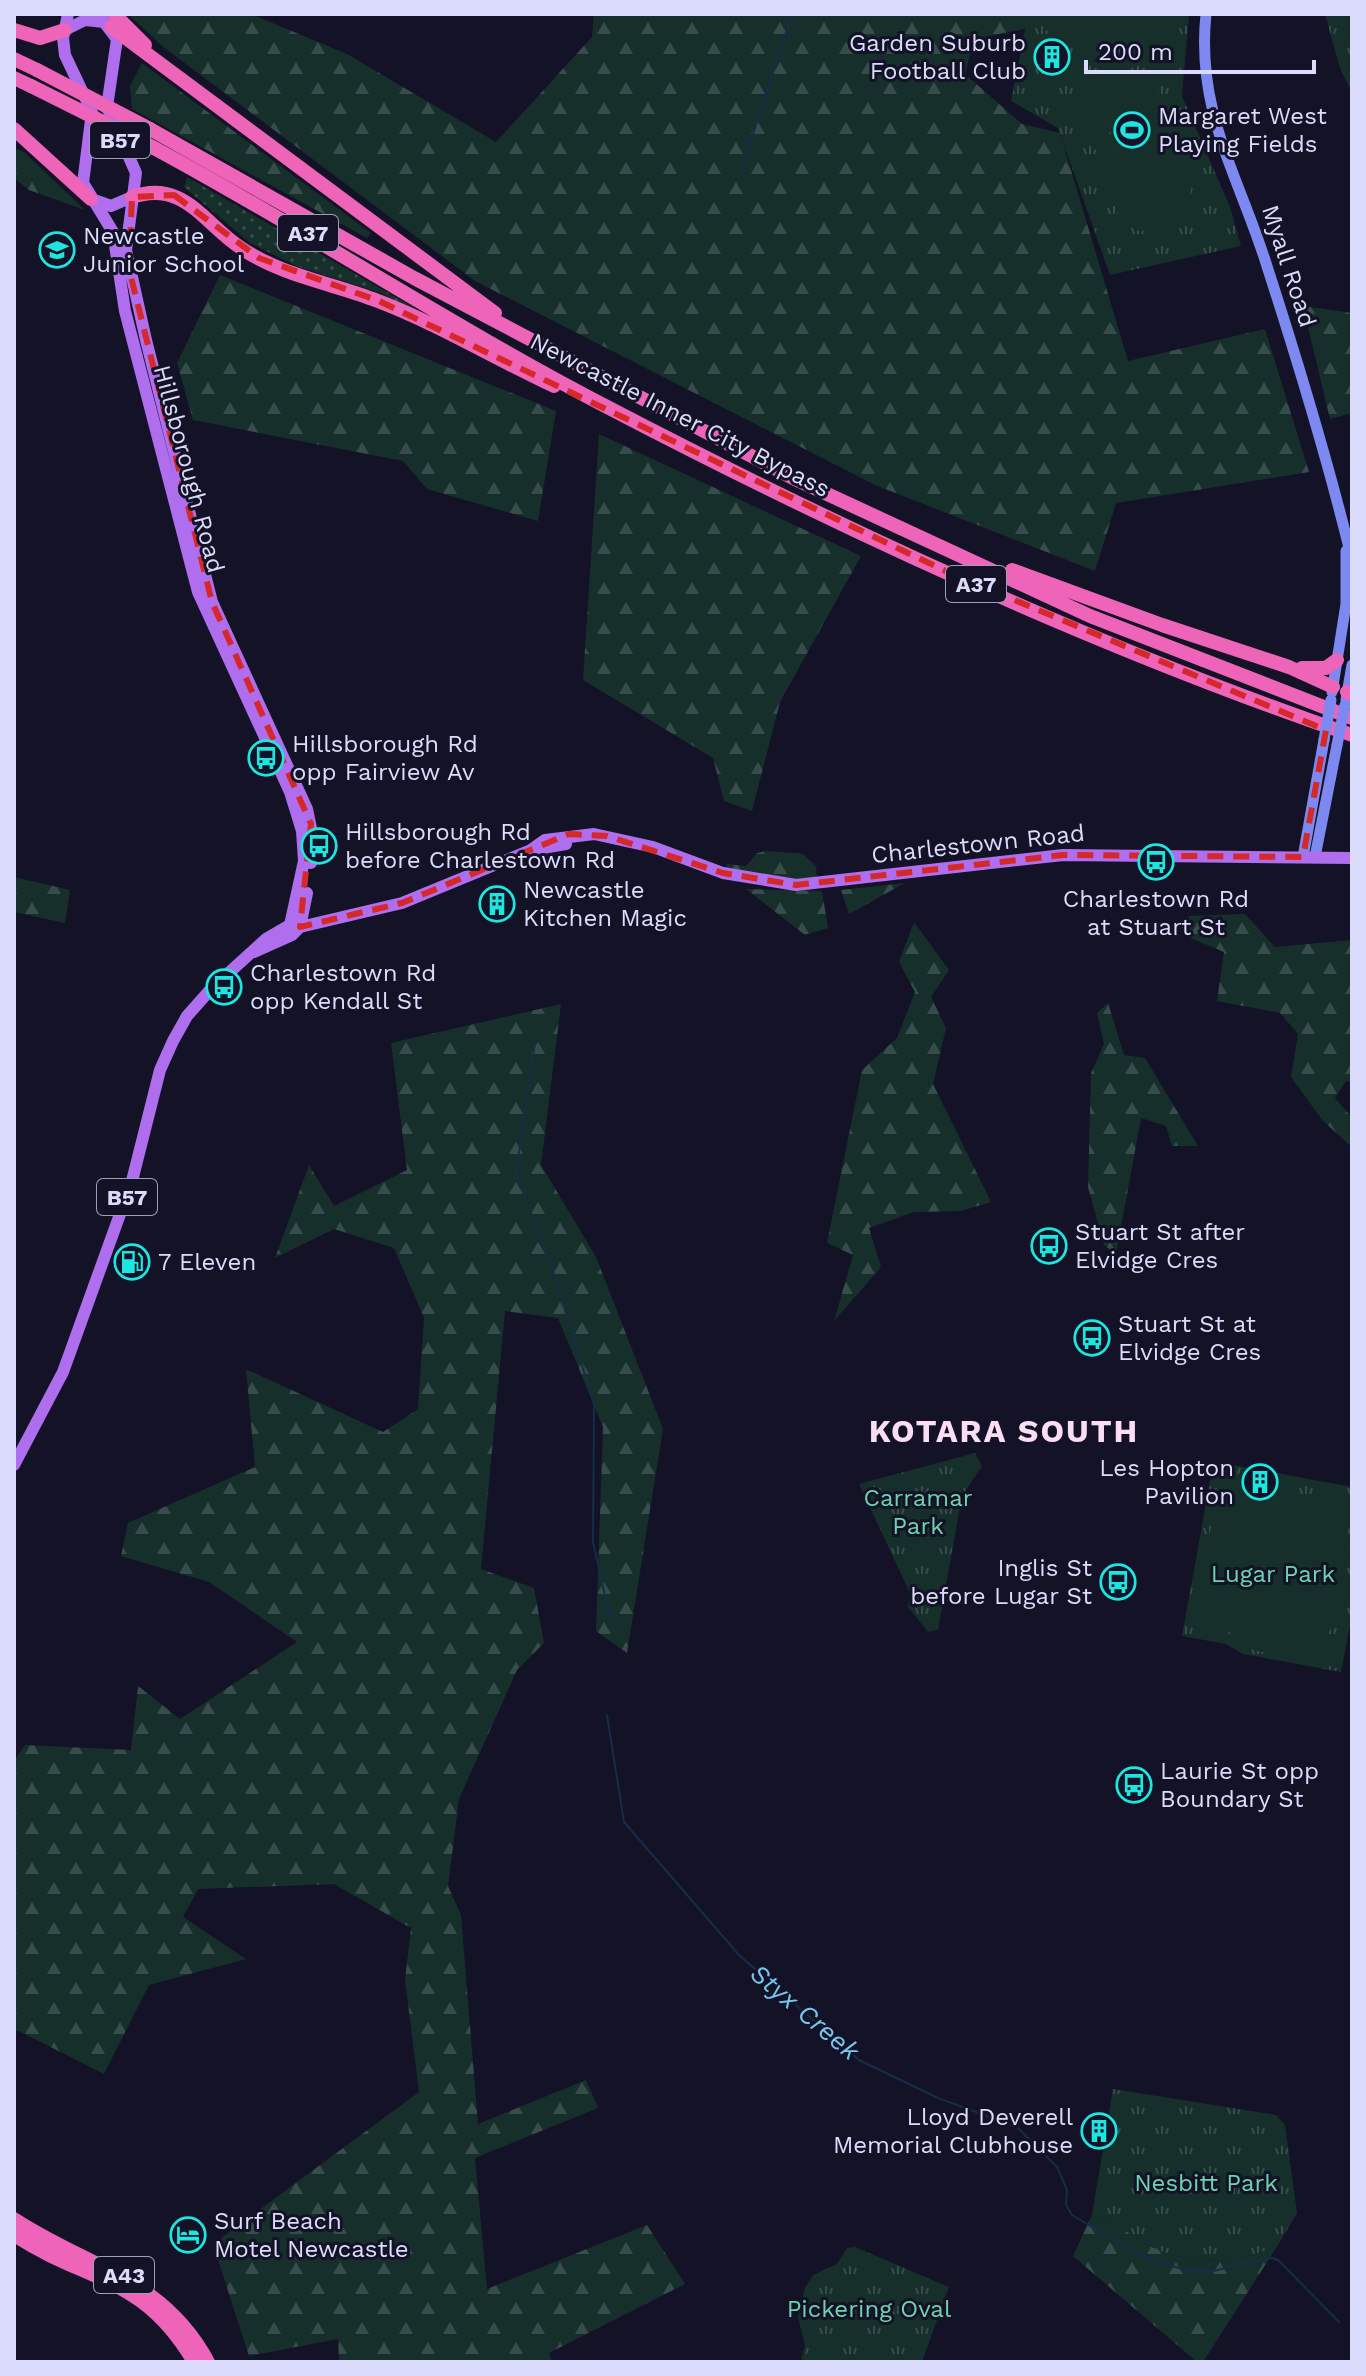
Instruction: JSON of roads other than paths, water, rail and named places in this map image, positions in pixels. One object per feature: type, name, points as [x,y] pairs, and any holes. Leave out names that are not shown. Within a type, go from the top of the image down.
[{"type":"highway","points":[[108,19],[172,73],[538,345]]},
{"type":"highway","points":[[14,30],[40,38],[65,30]]},
{"type":"highway","name":"Newcastle Inner City Bypass","points":[[14,59],[610,409],[952,574],[1083,633],[1272,708],[1352,735]]},
{"type":"highway","name":"Newcastle Inner City Bypass","points":[[14,78],[146,135],[538,345],[873,516],[1090,616],[1340,701]]},
{"type":"highway","points":[[14,129],[91,199]]},
{"type":"highway","points":[[132,197],[157,191],[174,195],[227,238],[259,258],[306,279],[379,301],[562,390],[610,409]]},
{"type":"highway","points":[[873,516],[1138,616],[1289,667],[1316,670],[1330,667],[1337,660]]},
{"type":"highway","points":[[1289,667],[1340,701]]},
{"type":"highway","points":[[1272,708],[1344,743]]},
{"type":"highway","name":"A43","points":[[14,2219],[141,2286],[175,2315],[208,2362]]},
{"type":"highway","name":"A43","points":[[14,2235],[120,2285],[139,2298],[168,2325],[194,2362]]},
{"type":"main road","name":"Hillsborough Road","points":[[68,14],[65,55],[92,112],[82,176],[91,199],[113,232],[125,311],[198,592],[300,819],[304,861],[292,927]]},
{"type":"main road","name":"Myall Road","points":[[1206,14],[1205,70],[1212,120],[1274,288],[1352,560]]},
{"type":"main road","points":[[65,30],[88,19],[108,19]]},
{"type":"main road","name":"Hillsborough Road","points":[[108,19],[117,48],[107,107],[136,173],[126,231],[127,259],[212,602],[307,809],[313,838],[292,927]]},
{"type":"main road","points":[[91,199],[111,206],[132,197]]},
{"type":"main road","name":"Myall Road","points":[[1309,857],[1344,743],[1337,660],[1349,632],[1345,530]]},
{"type":"main road","name":"Myall Road","points":[[1309,857],[1324,740],[1352,665]]},
{"type":"main road","name":"Charlestown Road","points":[[14,1465],[63,1372],[129,1190],[166,1056],[192,1009],[266,939],[292,927],[402,903],[531,850],[539,842],[569,834],[594,834],[661,850],[723,873],[796,885],[1063,855],[1352,858]]},
{"type":"waterway","points":[[741,171],[792,14]]},
{"type":"waterway","points":[[535,1042],[516,1173],[552,1268],[594,1404],[593,1542],[610,1618]]},
{"type":"waterway","name":"Styx Creek","points":[[607,1715],[624,1822],[739,1955],[859,2060],[938,2098],[1017,2127],[1057,2167],[1067,2190],[1066,2205],[1072,2215],[1138,2254],[1187,2271],[1213,2271],[1272,2258],[1278,2260],[1339,2322]]},
{"type":"place","name":"Garden Suburb Football Club","points":[[1052,57]]},
{"type":"place","name":"Margaret West Playing Fields","points":[[1132,130]]},
{"type":"place","name":"Newcastle Junior School","points":[[57,250]]},
{"type":"place","name":"Hillsborough Rd opp Fairview Av","points":[[266,758]]},
{"type":"place","name":"Hillsborough Rd before Charlestown Rd","points":[[319,846]]},
{"type":"place","name":"Charlestown Rd at Stuart St","points":[[1156,862]]},
{"type":"place","name":"Newcastle Kitchen Magic","points":[[497,904]]},
{"type":"place","name":"Charlestown Rd opp Kendall St","points":[[224,987]]},
{"type":"place","name":"Stuart St after Elvidge Cres","points":[[1049,1246]]},
{"type":"place","name":"7 Eleven","points":[[132,1262]]},
{"type":"place","name":"Stuart St at Elvidge Cres","points":[[1092,1338]]},
{"type":"place","name":"Les Hopton Pavilion","points":[[1260,1482]]},
{"type":"place","name":"Inglis St before Lugar St","points":[[1118,1582]]},
{"type":"place","name":"Laurie St opp Boundary St","points":[[1134,1785]]},
{"type":"place","name":"Lloyd Deverell Memorial Clubhouse","points":[[1099,2131]]},
{"type":"place","name":"Surf Beach Motel Newcastle","points":[[188,2235]]},
{"type":"district","name":"KOTARA SOUTH","points":[[1004,1431]]},
{"type":"park label","name":"Carramar Park","points":[[918,1512]]},
{"type":"park label","name":"Lugar Park","points":[[1273,1574]]},
{"type":"park label","name":"Nesbitt Park","points":[[1206,2183]]},
{"type":"park label","name":"Pickering Oval","points":[[869,2309]]}]
